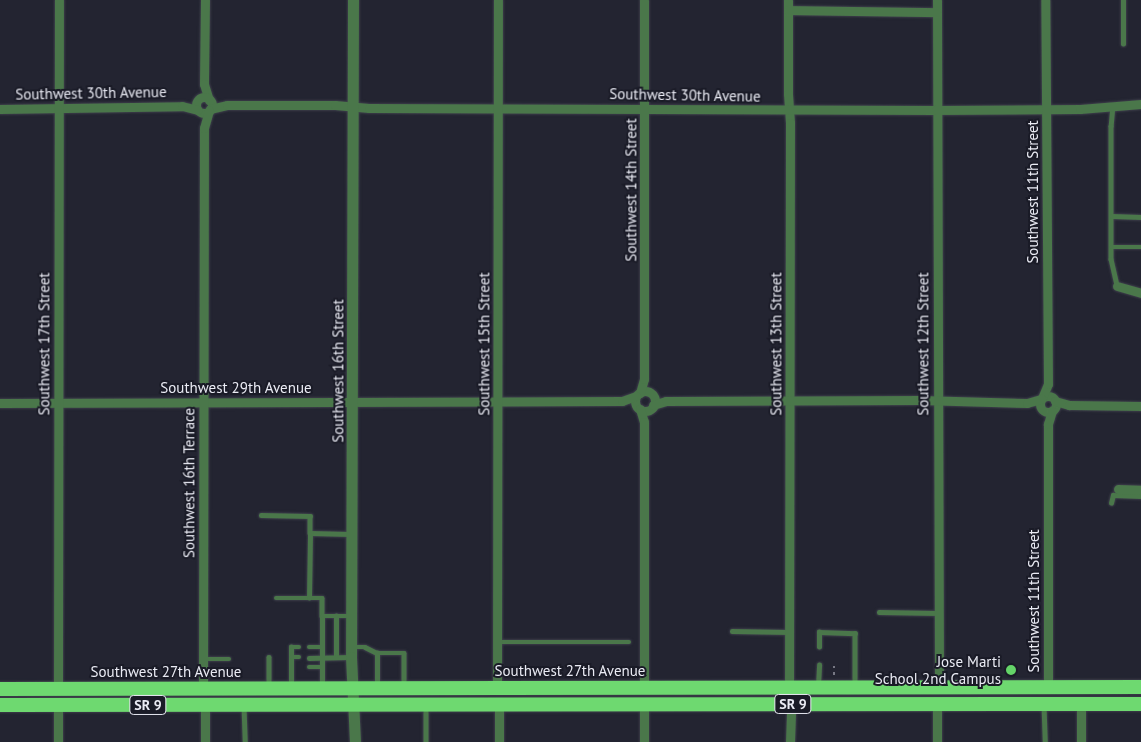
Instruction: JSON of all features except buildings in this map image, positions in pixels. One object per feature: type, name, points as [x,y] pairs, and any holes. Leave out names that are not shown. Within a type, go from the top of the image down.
[{"type":"highway","points":[[1081,703],[1101,687]]},
{"type":"highway","name":"Southwest 27th Avenue","points":[[0,689],[1141,687]]},
{"type":"highway","points":[[40,705],[53,698],[58,688]]},
{"type":"highway","points":[[58,705],[64,696],[77,688]]},
{"type":"highway","points":[[625,704],[638,696],[644,688]]},
{"type":"highway","points":[[644,704],[651,695],[662,688]]},
{"type":"highway","points":[[1029,704],[1042,697],[1048,688]]},
{"type":"highway","name":"SR 9","points":[[0,705],[1141,704]]},
{"type":"street","name":"Southwest 17th Street","points":[[58,688],[59,0]]},
{"type":"street","name":"Southwest 16th Terrace","points":[[203,688],[204,84],[206,0]]},
{"type":"street","name":"Southwest 16th Street","points":[[352,0],[353,401],[351,652],[355,742]]},
{"type":"street","name":"Southwest 15th Street","points":[[497,688],[498,0]]},
{"type":"street","name":"Southwest 14th Street","points":[[638,401],[644,379],[644,0]]},
{"type":"street","name":"Southwest 13th Street","points":[[788,0],[790,688]]},
{"type":"street","name":"Southwest 12th Street","points":[[937,0],[939,688]]},
{"type":"street","name":"Southwest 11th Street","points":[[1045,0],[1048,688]]},
{"type":"street","points":[[788,10],[937,12]]},
{"type":"street","name":"Southwest 30th Avenue","points":[[0,109],[228,105],[936,110],[1088,109],[1113,105],[1141,104]]},
{"type":"street","points":[[1117,286],[1141,293]]},
{"type":"street","name":"Southwest 14th Street","points":[[644,379],[652,401]]},
{"type":"street","points":[[638,401],[652,401]]},
{"type":"street","points":[[638,401],[937,401],[1141,406]]},
{"type":"street","points":[[638,401],[644,422],[644,688]]},
{"type":"street","name":"Southwest 29th Avenue","points":[[0,403],[638,401]]},
{"type":"street","points":[[644,422],[652,401]]},
{"type":"street","points":[[1118,489],[1141,490]]},
{"type":"street","points":[[937,703],[937,742]]},
{"type":"street","points":[[1081,703],[1081,742]]},
{"type":"street","points":[[205,704],[205,742]]},
{"type":"street","points":[[499,704],[499,742]]},
{"type":"street","points":[[644,704],[644,742]]},
{"type":"street","points":[[790,742],[791,704]]},
{"type":"street","points":[[58,705],[58,742]]},
{"type":"lane","points":[[1123,0],[1123,44]]},
{"type":"lane","points":[[1113,105],[1111,126],[1111,247],[1117,286]]},
{"type":"lane","points":[[1112,216],[1141,217]]},
{"type":"lane","points":[[1111,247],[1141,247]]},
{"type":"lane","points":[[1110,503],[1113,495],[1141,496]]},
{"type":"lane","points":[[261,515],[310,516],[309,598]]},
{"type":"lane","points":[[310,533],[352,534]]},
{"type":"lane","points":[[276,598],[322,598],[322,688]]},
{"type":"lane","points":[[879,612],[938,613]]},
{"type":"lane","points":[[322,616],[351,616]]},
{"type":"lane","points":[[336,616],[336,657]]},
{"type":"lane","points":[[732,631],[790,632]]},
{"type":"lane","points":[[819,647],[819,632],[855,633],[855,688]]},
{"type":"lane","points":[[497,642],[629,642]]},
{"type":"lane","points":[[291,688],[291,647],[299,647]]},
{"type":"lane","points":[[309,647],[322,647]]},
{"type":"lane","points":[[309,658],[336,657],[366,647],[378,652],[404,653],[404,688]]},
{"type":"lane","points":[[377,688],[378,652]]},
{"type":"lane","points":[[269,657],[269,688]]},
{"type":"lane","points":[[291,657],[299,657]]},
{"type":"lane","points":[[203,659],[229,659]]},
{"type":"lane","points":[[818,688],[819,665]]},
{"type":"lane","points":[[291,667],[299,667]]},
{"type":"lane","points":[[309,667],[322,667]]},
{"type":"lane","points":[[244,704],[245,742]]},
{"type":"lane","points":[[426,704],[426,742]]},
{"type":"lane","points":[[1044,704],[1045,742]]},
{"type":"path","points":[[834,665],[834,675]]},
{"type":"place","name":"Jose Marti School 2nd Campus","points":[[1011,670]]}]
